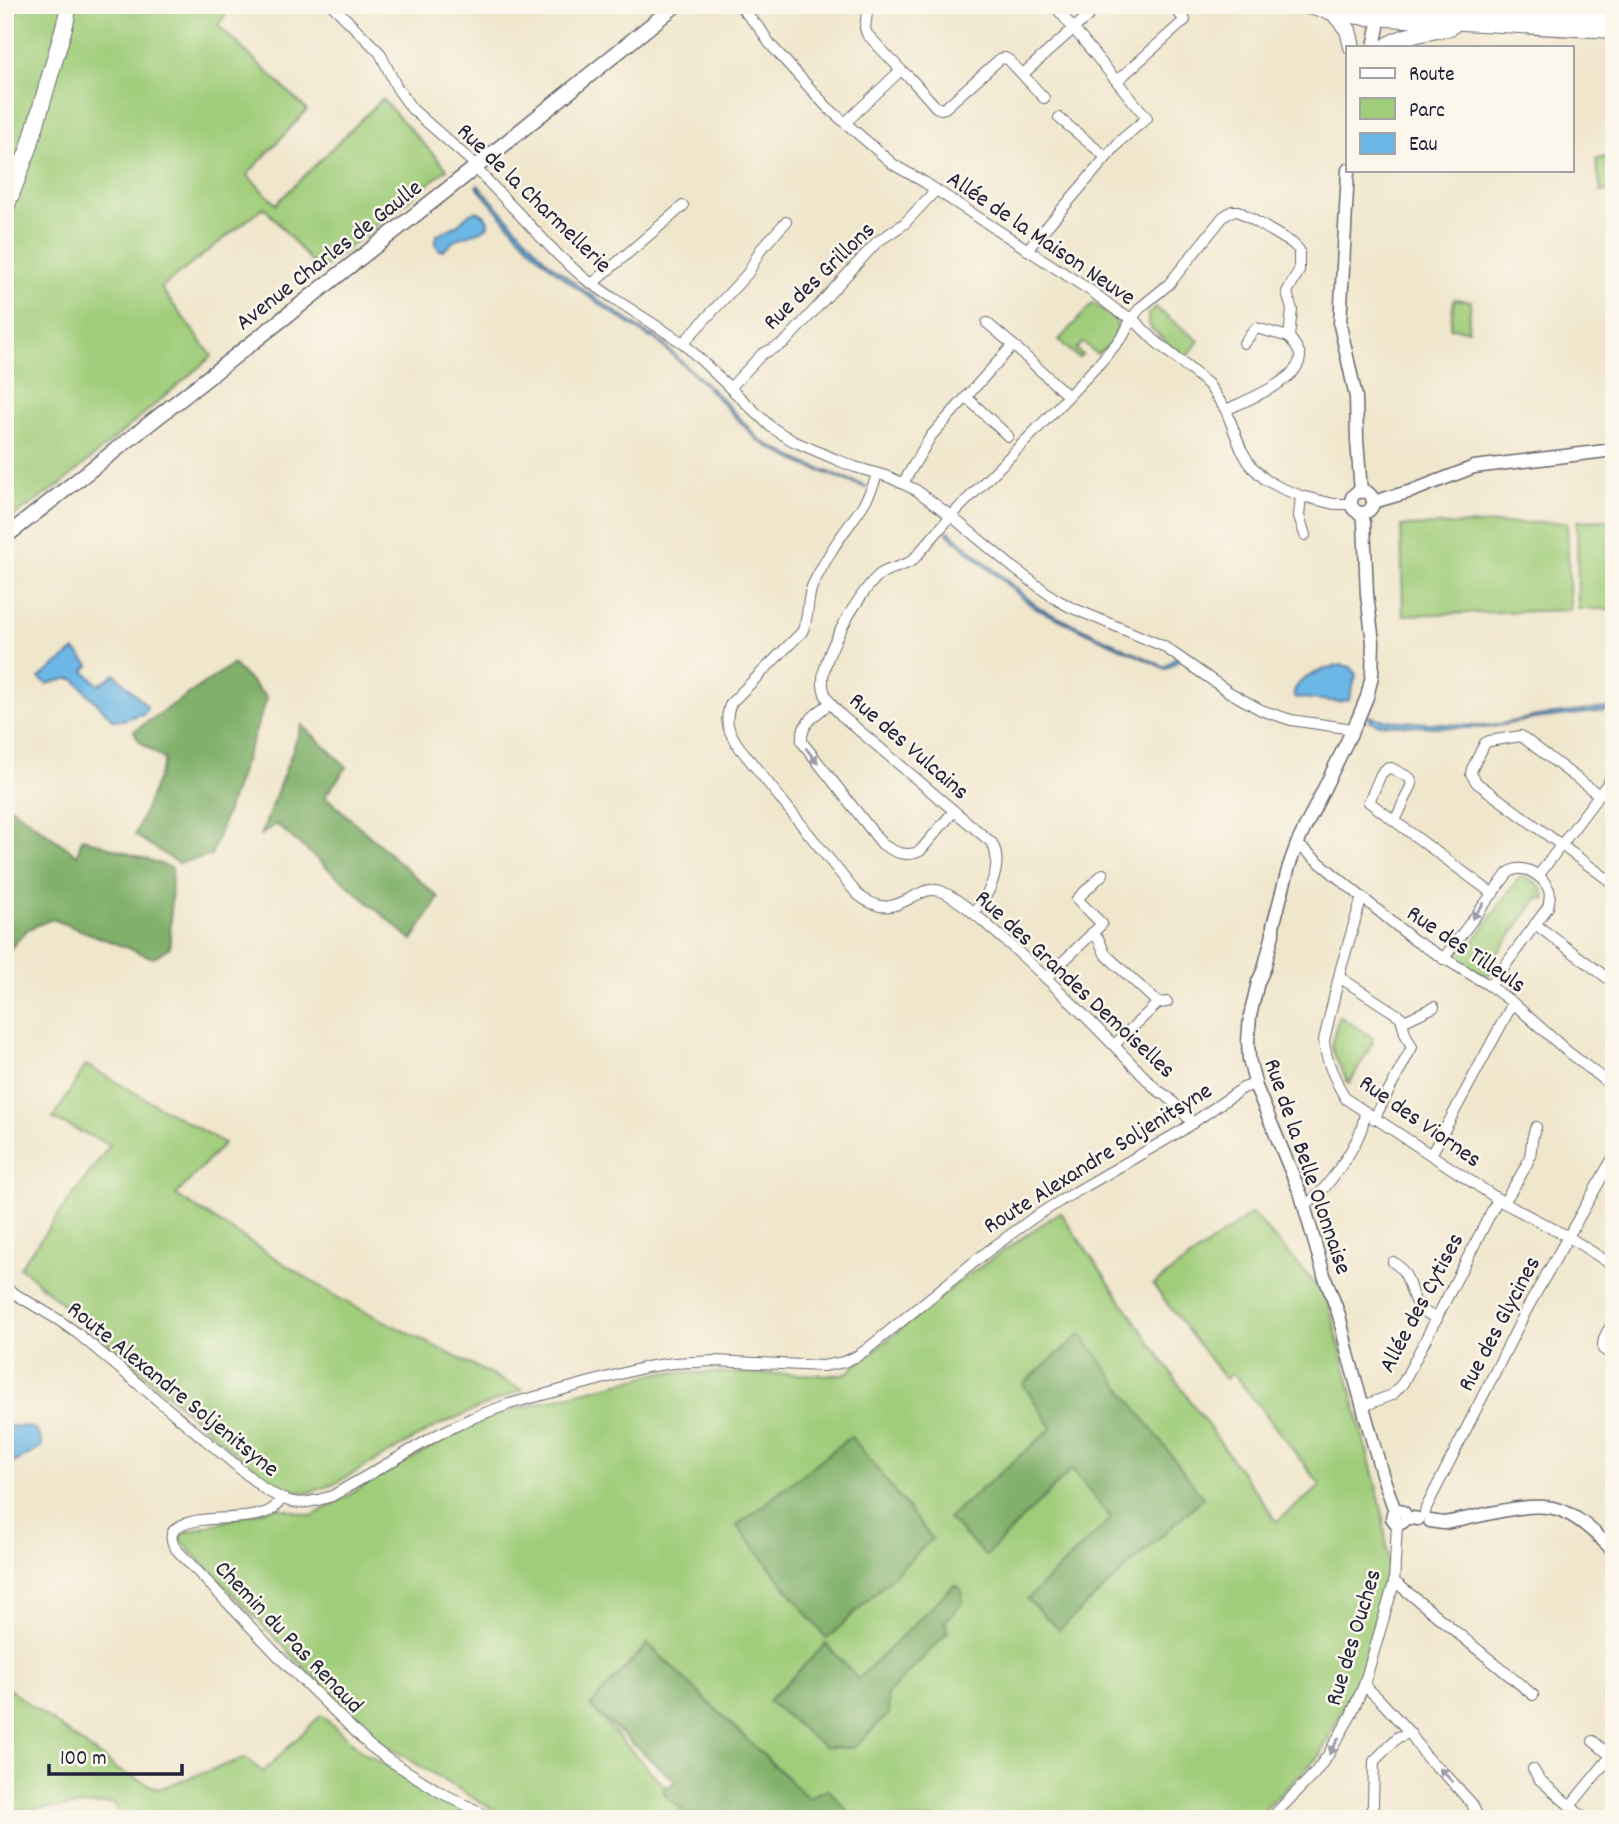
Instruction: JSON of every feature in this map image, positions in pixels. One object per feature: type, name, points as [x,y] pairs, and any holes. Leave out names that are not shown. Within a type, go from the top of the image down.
[{"type":"main road","points":[[5,210],[29,148],[69,5]]},
{"type":"main road","name":"Avenue Charles de Gaulle","points":[[5,537],[476,167],[676,5]]},
{"type":"main road","points":[[1304,5],[1375,18],[1614,30]]},
{"type":"main road","points":[[1381,5],[1614,17]]},
{"type":"main road","points":[[1333,12],[1348,30],[1352,46]]},
{"type":"main road","points":[[1388,46],[1405,37],[1467,22]]},
{"type":"street","name":"Rue de la Charmellerie","points":[[332,5],[380,54],[397,88],[412,109],[470,160],[559,256],[592,284],[683,343],[761,419],[782,434],[835,459],[904,483],[930,499],[1054,598],[1163,646],[1228,692],[1261,710],[1291,720],[1353,729]]},
{"type":"street","name":"Allée de la Maison Neuve","points":[[739,5],[827,107],[894,165],[1094,293],[1120,313],[1132,318],[1124,335],[951,516]]},
{"type":"street","points":[[868,5],[865,28],[867,34],[936,107],[945,108],[1000,59],[1005,58],[1044,97]]},
{"type":"street","points":[[1027,250],[1121,140],[1147,118],[1054,5]]},
{"type":"street","points":[[1023,74],[1100,5]]},
{"type":"street","points":[[1117,81],[1185,20],[1172,5]]},
{"type":"street","points":[[1374,46],[1378,27]]},
{"type":"street","points":[[845,123],[901,70]]},
{"type":"street","points":[[1059,118],[1106,157]]},
{"type":"street","points":[[1348,172],[1340,325],[1356,397],[1356,440],[1361,492]]},
{"type":"street","name":"Rue des Grillons","points":[[730,388],[762,354],[787,340],[877,242],[904,224],[935,191]]},
{"type":"street","points":[[592,284],[683,206]]},
{"type":"street","points":[[1289,337],[1292,310],[1287,292],[1299,271],[1299,250],[1292,243],[1238,211],[1227,213],[1168,284],[1132,318],[1154,340],[1208,384],[1226,410],[1241,449],[1251,466],[1266,480],[1301,496],[1356,509],[1371,509],[1373,502],[1370,495],[1361,492]]},
{"type":"street","points":[[683,343],[748,273],[761,249],[786,222]]},
{"type":"street","points":[[988,323],[1068,396]]},
{"type":"street","points":[[1226,410],[1277,385],[1297,365],[1300,358],[1298,349],[1289,337],[1256,328],[1244,343]]},
{"type":"street","points":[[904,483],[932,436],[1013,345]]},
{"type":"street","points":[[966,397],[1008,436]]},
{"type":"street","points":[[1373,502],[1404,494],[1474,467],[1614,450]]},
{"type":"street","name":"Rue des Grandes Demoiselles","points":[[877,474],[868,497],[832,550],[812,587],[806,625],[802,632],[731,703],[727,712],[728,729],[740,748],[857,894],[867,902],[883,908],[929,890],[944,892],[973,913],[1046,978],[1193,1123]]},
{"type":"street","points":[[1356,509],[1353,497],[1361,492]]},
{"type":"street","points":[[1301,496],[1299,516],[1305,535]]},
{"type":"street","name":"Rue de la Belle Olonnaise","points":[[1356,509],[1364,523],[1367,598],[1373,642],[1372,677],[1367,697],[1353,729],[1297,844],[1264,969],[1258,982],[1250,1016],[1248,1041],[1255,1084],[1293,1174],[1325,1280],[1339,1315],[1387,1493],[1412,1517]]},
{"type":"street","name":"Rue des Vulcains","points":[[951,516],[906,566],[888,570],[877,578],[847,617],[824,667],[823,688],[830,703],[842,716],[992,843],[998,862],[988,895],[973,913]]},
{"type":"street","points":[[830,703],[806,725],[801,736],[802,742],[882,844],[906,855],[920,851],[954,811]]},
{"type":"street","points":[[1599,795],[1521,736],[1494,739],[1485,743],[1472,769],[1477,783],[1614,884]]},
{"type":"street","points":[[1395,821],[1412,784],[1410,778],[1391,768],[1381,775],[1369,802],[1493,894]]},
{"type":"street","points":[[1538,876],[1614,775]]},
{"type":"street","name":"Rue des Tilleuls","points":[[1297,844],[1414,940],[1513,1003],[1568,1052],[1614,1087]]},
{"type":"street","points":[[1443,958],[1508,873],[1521,868],[1538,876],[1549,889],[1548,907],[1490,986]]},
{"type":"street","points":[[1046,978],[1102,924],[1077,899],[1104,874]]},
{"type":"street","name":"Rue des Viornes","points":[[1362,897],[1326,1031],[1325,1050],[1346,1099],[1501,1201],[1567,1236],[1614,1266]]},
{"type":"street","points":[[1535,924],[1614,983]]},
{"type":"street","points":[[1093,933],[1105,954],[1162,1002],[1114,1045]]},
{"type":"street","points":[[1304,1205],[1319,1194],[1343,1161],[1412,1047],[1401,1017],[1339,977]]},
{"type":"street","points":[[1431,1155],[1513,1003]]},
{"type":"street","points":[[1402,1022],[1434,1007]]},
{"type":"street","name":"Route Alexandre Soljenitsyne","points":[[5,1288],[77,1333],[263,1488],[281,1499],[306,1503],[332,1496],[437,1435],[472,1418],[509,1404],[646,1367],[673,1363],[815,1366],[844,1362],[866,1350],[984,1254],[1033,1218],[1193,1123],[1243,1088],[1255,1084]]},
{"type":"street","name":"Allée des Cytises","points":[[1363,1406],[1384,1400],[1403,1383],[1501,1201],[1526,1166],[1536,1128]]},
{"type":"street","name":"Rue des Glycines","points":[[1412,1517],[1426,1508],[1528,1307],[1614,1156]]},
{"type":"street","points":[[1393,1262],[1405,1273],[1420,1308],[1437,1319]]},
{"type":"street","points":[[1614,1321],[1604,1337],[1603,1349],[1614,1357]]},
{"type":"street","name":"Chemin du Pas Renaud","points":[[281,1499],[272,1510],[264,1513],[204,1520],[180,1526],[171,1537],[172,1542],[289,1667],[370,1746],[440,1792],[493,1819]]},
{"type":"street","points":[[1412,1517],[1443,1523],[1523,1508],[1557,1508],[1585,1525],[1614,1551]]},
{"type":"street","name":"Rue des Ouches","points":[[1269,1819],[1314,1774],[1350,1717],[1364,1685],[1412,1517]]},
{"type":"street","points":[[1394,1583],[1533,1695]]},
{"type":"street","points":[[1364,1685],[1410,1733],[1427,1758],[1472,1804],[1479,1819]]},
{"type":"street","points":[[1364,1819],[1373,1806],[1374,1761],[1398,1737],[1410,1733]]},
{"type":"street","points":[[1570,1806],[1611,1756],[1593,1741]]},
{"type":"street","points":[[1533,1769],[1539,1779],[1585,1819]]},
{"type":"green space","points":[[5,5],[232,5],[218,25],[307,110],[247,175],[276,204],[382,99],[447,169],[319,271],[264,207],[161,288],[212,356],[61,484],[5,522]]},
{"type":"green space","points":[[1614,156],[1614,190],[1601,192],[1596,159]]},
{"type":"green space","points":[[1454,299],[1471,301],[1468,330],[1450,328]]},
{"type":"green space","points":[[1093,303],[1115,320],[1118,329],[1109,346],[1097,354],[1083,342],[1076,349],[1082,355],[1078,358],[1059,340]]},
{"type":"green space","points":[[1155,307],[1199,341],[1185,359],[1148,323],[1148,314]]},
{"type":"green space","points":[[1614,520],[1614,609],[1578,609],[1577,521]]},
{"type":"green space","points":[[1567,522],[1570,610],[1403,615],[1401,526]]},
{"type":"green space","points":[[233,664],[267,698],[211,856],[178,863],[135,835],[165,760],[139,741],[134,731]]},
{"type":"green space","points":[[302,725],[347,767],[325,796],[439,898],[412,940],[276,824],[261,835]]},
{"type":"green space","points":[[5,803],[77,855],[82,838],[172,868],[170,947],[153,958],[52,919],[28,929],[5,954]]},
{"type":"green space","points":[[1520,876],[1537,884],[1543,890],[1546,900],[1538,898],[1493,960],[1495,968],[1485,976],[1458,961],[1454,955],[1463,942],[1470,946]]},
{"type":"green space","points":[[1339,1016],[1372,1037],[1373,1042],[1350,1083],[1332,1049]]},
{"type":"green space","points":[[86,1065],[224,1143],[176,1195],[340,1299],[522,1390],[439,1425],[334,1484],[308,1493],[272,1485],[20,1267],[110,1145],[53,1119]]},
{"type":"green space","points":[[1060,1212],[1277,1521],[1321,1486],[1233,1373],[1225,1379],[1153,1285],[1252,1213],[1327,1297],[1381,1505],[1389,1563],[1365,1663],[1320,1755],[1255,1819],[854,1819],[808,1798],[648,1644],[590,1706],[695,1819],[509,1819],[373,1738],[179,1539],[184,1533],[276,1507],[312,1516],[466,1427],[510,1410],[663,1372],[844,1375],[964,1278]]},
{"type":"green space","points":[[1081,1334],[1203,1498],[1059,1630],[1027,1599],[1111,1519],[1072,1469],[986,1556],[948,1518],[1052,1428],[1023,1384]]},
{"type":"green space","points":[[851,1436],[932,1539],[827,1639],[737,1526]]},
{"type":"green space","points":[[954,1585],[961,1589],[963,1602],[945,1622],[948,1632],[887,1695],[889,1714],[853,1748],[824,1747],[768,1701],[826,1644],[858,1679]]},
{"type":"green space","points":[[648,1644],[808,1798],[828,1789],[855,1819],[692,1819],[664,1794],[664,1788],[676,1782],[590,1706]]},
{"type":"green space","points":[[5,1686],[118,1770],[158,1789],[245,1758],[263,1772],[321,1715],[364,1753],[482,1819],[119,1819],[115,1803],[5,1811]]},
{"type":"water","points":[[478,185],[546,260],[580,287],[649,335],[653,335],[721,398],[761,441],[805,463],[866,488],[804,465],[759,442],[706,386],[654,338],[650,338],[596,302],[545,262],[501,215],[476,186]]},
{"type":"water","points":[[477,211],[488,221],[488,226],[454,241],[440,251],[435,243],[437,235]]},
{"type":"water","points":[[949,531],[1039,608],[1165,667],[1176,657],[1180,660],[1166,669],[1034,608],[947,533]]},
{"type":"water","points":[[75,650],[89,665],[84,671],[99,685],[115,674],[146,705],[145,713],[123,720],[113,720],[74,679],[47,684],[39,678]]},
{"type":"water","points":[[1342,665],[1351,667],[1356,675],[1349,700],[1339,702],[1294,697],[1298,685],[1304,679],[1319,671]]},
{"type":"water","points":[[1614,707],[1614,710],[1534,719],[1487,728],[1378,724],[1370,721],[1367,716],[1385,720],[1477,726]]},
{"type":"water","points":[[23,1426],[37,1432],[42,1446],[5,1466],[5,1427]]}]
